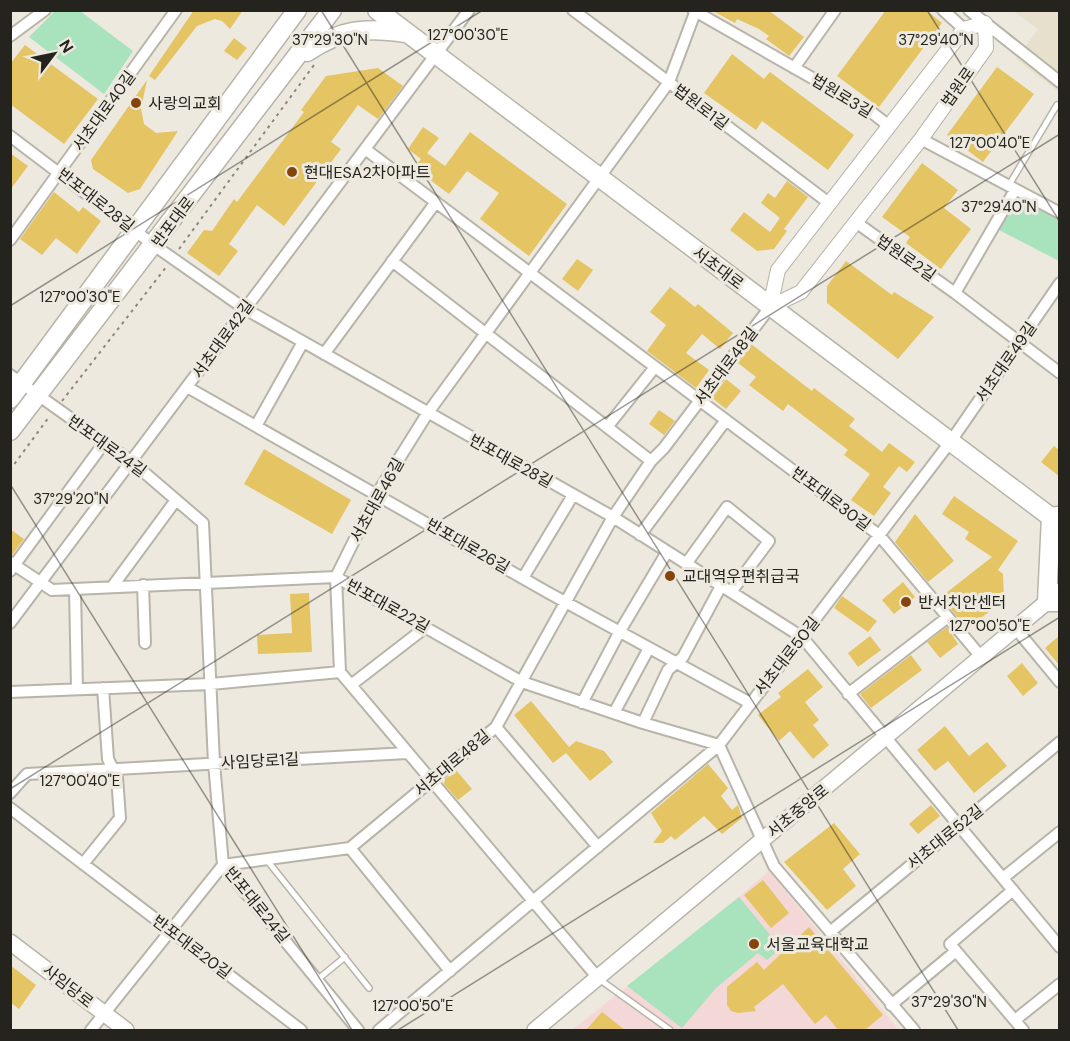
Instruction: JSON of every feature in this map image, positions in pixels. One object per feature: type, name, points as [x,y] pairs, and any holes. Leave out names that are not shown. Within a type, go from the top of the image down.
[{"type":"main road","name":"반포대로","points":[[10,399],[16,379],[134,230],[288,19],[297,10]]},
{"type":"main road","name":"반포대로","points":[[10,431],[154,246],[332,10]]},
{"type":"main road","name":"서초대로","points":[[377,10],[599,179],[1056,519]]},
{"type":"main road","points":[[295,59],[324,40],[370,28],[407,33],[398,10]]},
{"type":"main road","points":[[1055,598],[1056,519]]},
{"type":"main road","name":"서초중앙로","points":[[536,1030],[1055,598]]},
{"type":"main road","name":"사임당로","points":[[10,942],[126,1030]]},
{"type":"street","points":[[10,36],[45,10]]},
{"type":"street","name":"서초대로40길","points":[[10,240],[176,10]]},
{"type":"street","name":"서초대로42길","points":[[10,623],[469,10]]},
{"type":"street","name":"법원로1길","points":[[573,10],[829,203]]},
{"type":"street","name":"법원로3길","points":[[794,68],[835,10]]},
{"type":"street","points":[[943,10],[964,29],[985,23]]},
{"type":"street","points":[[969,10],[1059,81]]},
{"type":"street","name":"서초대로46길","points":[[340,672],[336,577],[377,494],[427,414],[669,82],[694,11]]},
{"type":"street","name":"법원로3길","points":[[694,11],[870,111],[889,126]]},
{"type":"street","name":"법원로","points":[[770,307],[801,292],[921,139],[986,48],[985,23]]},
{"type":"street","name":"법원로","points":[[770,307],[778,270],[964,29]]},
{"type":"street","name":"반포대로28길","points":[[10,136],[60,171],[154,246],[245,309],[427,414],[613,517],[802,637],[1059,947]]},
{"type":"street","points":[[921,139],[1059,213]]},
{"type":"street","name":"반포대로30길","points":[[365,149],[879,535],[982,658]]},
{"type":"street","name":"법원로2길","points":[[955,293],[1011,188]]},
{"type":"street","points":[[324,354],[436,202]]},
{"type":"street","name":"법원로2길","points":[[857,223],[955,293],[1059,373]]},
{"type":"street","points":[[392,261],[651,461]]},
{"type":"street","name":"서초대로49길","points":[[951,441],[1059,283]]},
{"type":"street","name":"서초대로48길","points":[[350,848],[496,727],[613,517],[651,461],[664,448],[770,307]]},
{"type":"street","points":[[256,426],[303,342]]},
{"type":"street","points":[[608,426],[655,367]]},
{"type":"street","name":"반포대로24길","points":[[16,379],[132,462],[203,523],[214,763],[223,865],[358,1030]]},
{"type":"street","name":"반포대로26길","points":[[187,387],[523,578],[750,703]]},
{"type":"street","points":[[640,535],[726,420]]},
{"type":"street","name":"서초대로50길","points":[[379,1030],[719,745],[951,441]]},
{"type":"street","name":"반포대로22길","points":[[104,443],[12,566],[52,590],[336,577],[522,682],[643,723],[719,745]]},
{"type":"street","name":"반포대로28길","points":[[523,578],[573,495]]},
{"type":"street","points":[[112,587],[176,500]]},
{"type":"street","points":[[686,564],[727,507],[769,541],[731,592]]},
{"type":"street","points":[[582,703],[620,631],[667,552]]},
{"type":"street","points":[[142,585],[145,643]]},
{"type":"street","points":[[643,723],[668,670],[683,657],[721,586]]},
{"type":"street","points":[[75,589],[77,689]]},
{"type":"street","points":[[849,694],[948,617]]},
{"type":"street","points":[[351,685],[426,627]]},
{"type":"street","points":[[1016,629],[1059,682]]},
{"type":"street","points":[[614,713],[649,648]]},
{"type":"street","points":[[10,692],[211,684],[340,672],[431,782],[535,901],[597,978]]},
{"type":"street","points":[[83,864],[120,818],[117,777],[108,759],[103,688]]},
{"type":"street","points":[[496,727],[598,848]]},
{"type":"street","name":"서초대로52길","points":[[830,932],[1059,742]]},
{"type":"street","points":[[719,745],[774,866],[914,1030]]},
{"type":"street","name":"사임당로1길","points":[[10,793],[27,774],[407,753]]},
{"type":"street","name":"반포대로20길","points":[[10,808],[301,1030]]},
{"type":"street","points":[[1004,878],[1059,832]]},
{"type":"street","points":[[91,1030],[223,865],[350,848],[450,971]]},
{"type":"street","points":[[1013,890],[950,944],[1023,1030]]},
{"type":"street","points":[[891,1005],[956,951]]},
{"type":"street","points":[[1015,1020],[1059,984]]},
{"type":"lane","points":[[1011,188],[1057,105]]},
{"type":"lane","points":[[266,859],[369,988]]},
{"type":"lane","points":[[317,980],[345,957]]},
{"type":"lane","points":[[597,978],[670,1030]]},
{"type":"path","points":[[10,470],[172,259],[314,66],[322,59]]},
{"type":"shaded area","points":[[1013,11],[1059,11],[1059,92],[1016,59],[1038,29]]},
{"type":"shaded area","name":"서울교육대학교","points":[[769,871],[899,1030],[572,1030],[733,902]]},
{"type":"green space","points":[[55,11],[80,11],[133,51],[104,94],[29,37]]},
{"type":"green space","points":[[1016,196],[1059,217],[1059,261],[997,229]]},
{"type":"green space","points":[[739,897],[781,948],[767,960],[758,953],[716,988],[682,1028],[627,986]]},
{"type":"building","points":[[194,10],[243,10],[230,29],[222,21],[215,19],[197,26],[155,80],[149,76]]},
{"type":"building","points":[[711,10],[768,10],[804,37],[789,56],[766,39],[769,36],[759,29],[737,19],[735,23]]},
{"type":"building","points":[[886,10],[926,10],[942,23],[879,107],[837,76]]},
{"type":"building","points":[[234,38],[247,48],[237,60],[224,51]]},
{"type":"building","points":[[25,45],[98,99],[64,144],[10,104],[10,64]]},
{"type":"building","points":[[732,54],[764,79],[770,72],[854,135],[828,170],[762,121],[756,130],[704,93]]},
{"type":"building","points":[[997,67],[1034,94],[983,162],[947,135]]},
{"type":"building","points":[[378,68],[403,86],[378,119],[358,105],[331,142],[341,149],[284,226],[257,205],[229,244],[238,251],[219,276],[187,253],[204,230],[212,231],[234,199],[237,202],[304,112],[301,110],[326,76]]},
{"type":"building","name":"사랑의교회","points":[[147,80],[141,109],[144,124],[156,133],[178,131],[140,189],[128,193],[93,169],[91,160]]},
{"type":"building","points":[[423,127],[439,138],[427,153],[445,166],[470,132],[567,204],[529,256],[480,219],[499,193],[467,171],[449,194],[414,168],[421,159],[408,149]]},
{"type":"building","points":[[10,153],[28,166],[10,190]]},
{"type":"building","points":[[922,163],[958,190],[944,208],[971,229],[941,269],[906,243],[910,237],[882,217]]},
{"type":"building","points":[[787,181],[808,197],[784,229],[787,231],[774,249],[757,251],[730,230],[744,212],[770,232],[780,218],[761,203],[768,193],[775,198]]},
{"type":"building","points":[[54,192],[79,212],[83,207],[101,221],[77,254],[56,238],[42,255],[20,239]]},
{"type":"building","points":[[577,259],[593,270],[578,291],[562,279]]},
{"type":"building","points":[[846,261],[892,295],[894,292],[934,317],[898,359],[827,303],[827,286]]},
{"type":"building","points":[[670,287],[695,307],[698,304],[733,333],[720,349],[702,334],[686,353],[709,370],[696,388],[647,351],[666,325],[650,312]]},
{"type":"building","points":[[751,344],[812,391],[814,388],[855,419],[849,426],[882,452],[889,443],[915,462],[907,472],[899,466],[883,487],[891,493],[874,516],[851,500],[870,474],[844,455],[848,450],[788,404],[783,411],[749,385],[756,377],[738,363]]},
{"type":"building","points":[[726,379],[741,391],[726,409],[711,397]]},
{"type":"building","points":[[659,410],[675,421],[664,435],[649,424]]},
{"type":"building","points":[[1054,446],[1059,450],[1059,476],[1041,462]]},
{"type":"building","points":[[264,449],[351,500],[332,534],[244,484]]},
{"type":"building","points":[[954,496],[1018,541],[998,570],[1003,574],[1004,600],[967,629],[941,597],[992,557],[965,539],[969,532],[942,514]]},
{"type":"building","points":[[915,514],[954,561],[928,582],[895,542]]},
{"type":"building","points":[[10,529],[24,539],[12,555],[10,555]]},
{"type":"building","points":[[903,582],[915,597],[894,614],[882,600]]},
{"type":"building","points":[[309,593],[312,652],[258,654],[257,635],[292,633],[290,594]]},
{"type":"building","points":[[842,596],[877,621],[868,632],[834,608]]},
{"type":"building","points":[[947,627],[958,644],[940,658],[927,642]]},
{"type":"building","points":[[870,636],[881,650],[858,667],[848,653]]},
{"type":"building","points":[[1059,636],[1059,665],[1045,648]]},
{"type":"building","points":[[911,655],[922,670],[871,708],[860,694]]},
{"type":"building","points":[[1022,663],[1038,683],[1023,696],[1007,676]]},
{"type":"building","points":[[808,669],[823,687],[805,702],[819,720],[813,725],[829,745],[813,759],[790,731],[779,741],[758,715],[781,697],[778,693]]},
{"type":"building","points":[[531,701],[569,747],[576,741],[604,751],[613,762],[590,781],[566,753],[553,763],[514,715]]},
{"type":"building","points":[[945,726],[969,756],[987,742],[1007,766],[974,793],[948,761],[935,771],[917,750]]},
{"type":"building","points":[[708,764],[728,788],[721,796],[732,810],[738,805],[742,818],[722,834],[704,816],[675,840],[671,836],[663,843],[653,843],[662,831],[651,813]]},
{"type":"building","points":[[456,770],[472,789],[458,800],[444,784],[445,779]]},
{"type":"building","points":[[931,805],[940,816],[918,834],[909,824]]},
{"type":"building","points":[[834,823],[860,854],[843,869],[856,886],[827,910],[784,862]]},
{"type":"building","points":[[763,880],[789,913],[771,928],[744,895]]},
{"type":"building","points":[[809,927],[883,1015],[865,1030],[838,1030],[826,1015],[815,1024],[783,984],[754,1007],[756,1011],[738,1013],[731,1011],[727,1005],[727,987],[757,962],[764,970]]},
{"type":"building","points":[[10,965],[36,985],[19,1009],[10,1002]]},
{"type":"building","points":[[602,1012],[625,1030],[586,1030]]},
{"type":"place","name":"사랑의교회","points":[[136,103]]},
{"type":"place","name":"현대ESA2차아파트","points":[[292,172]]},
{"type":"place","name":"교대역우편취급국","points":[[670,576]]},
{"type":"place","name":"반서치안센터","points":[[906,602]]},
{"type":"place","name":"서울교육대학교","points":[[754,944]]}]
